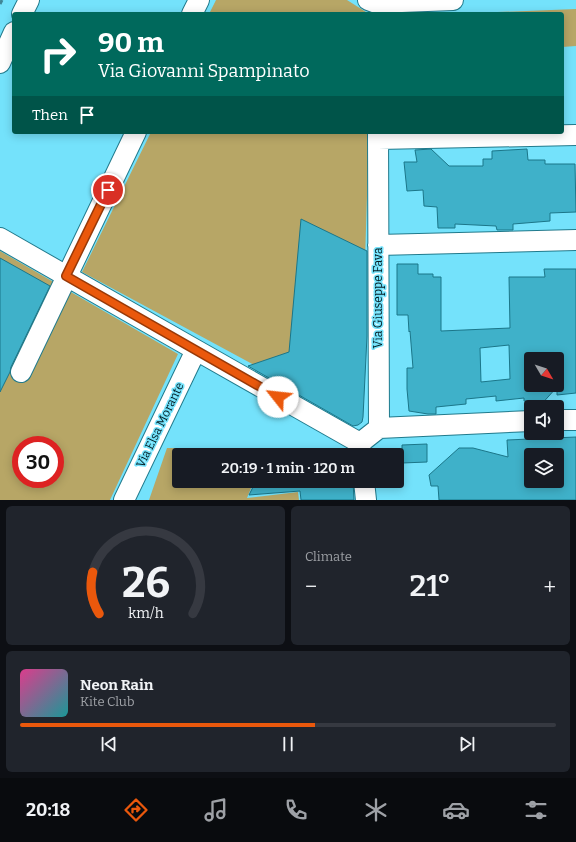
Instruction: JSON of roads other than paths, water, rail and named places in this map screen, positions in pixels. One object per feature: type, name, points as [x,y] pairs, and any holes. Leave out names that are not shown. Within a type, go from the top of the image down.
[{"type":"street","points":[[23,12],[29,0]]},
{"type":"street","points":[[193,12],[199,0]]},
{"type":"street","points":[[374,6],[453,0]]},
{"type":"street","points":[[0,63],[12,36]]},
{"type":"street","points":[[21,372],[135,134]]},
{"type":"street","points":[[378,135],[576,135]]},
{"type":"street","name":"Via Giuseppe Fava","points":[[378,135],[379,428]]},
{"type":"street","points":[[0,238],[196,350],[359,448]]},
{"type":"street","points":[[378,245],[576,240]]},
{"type":"street","name":"Via Elsa Morante","points":[[124,500],[196,350]]},
{"type":"street","points":[[564,420],[576,420]]},
{"type":"street","points":[[362,448],[379,428],[524,421]]},
{"type":"street","points":[[365,488],[366,500]]},
{"type":"railway","points":[[0,4],[2,0]]}]
